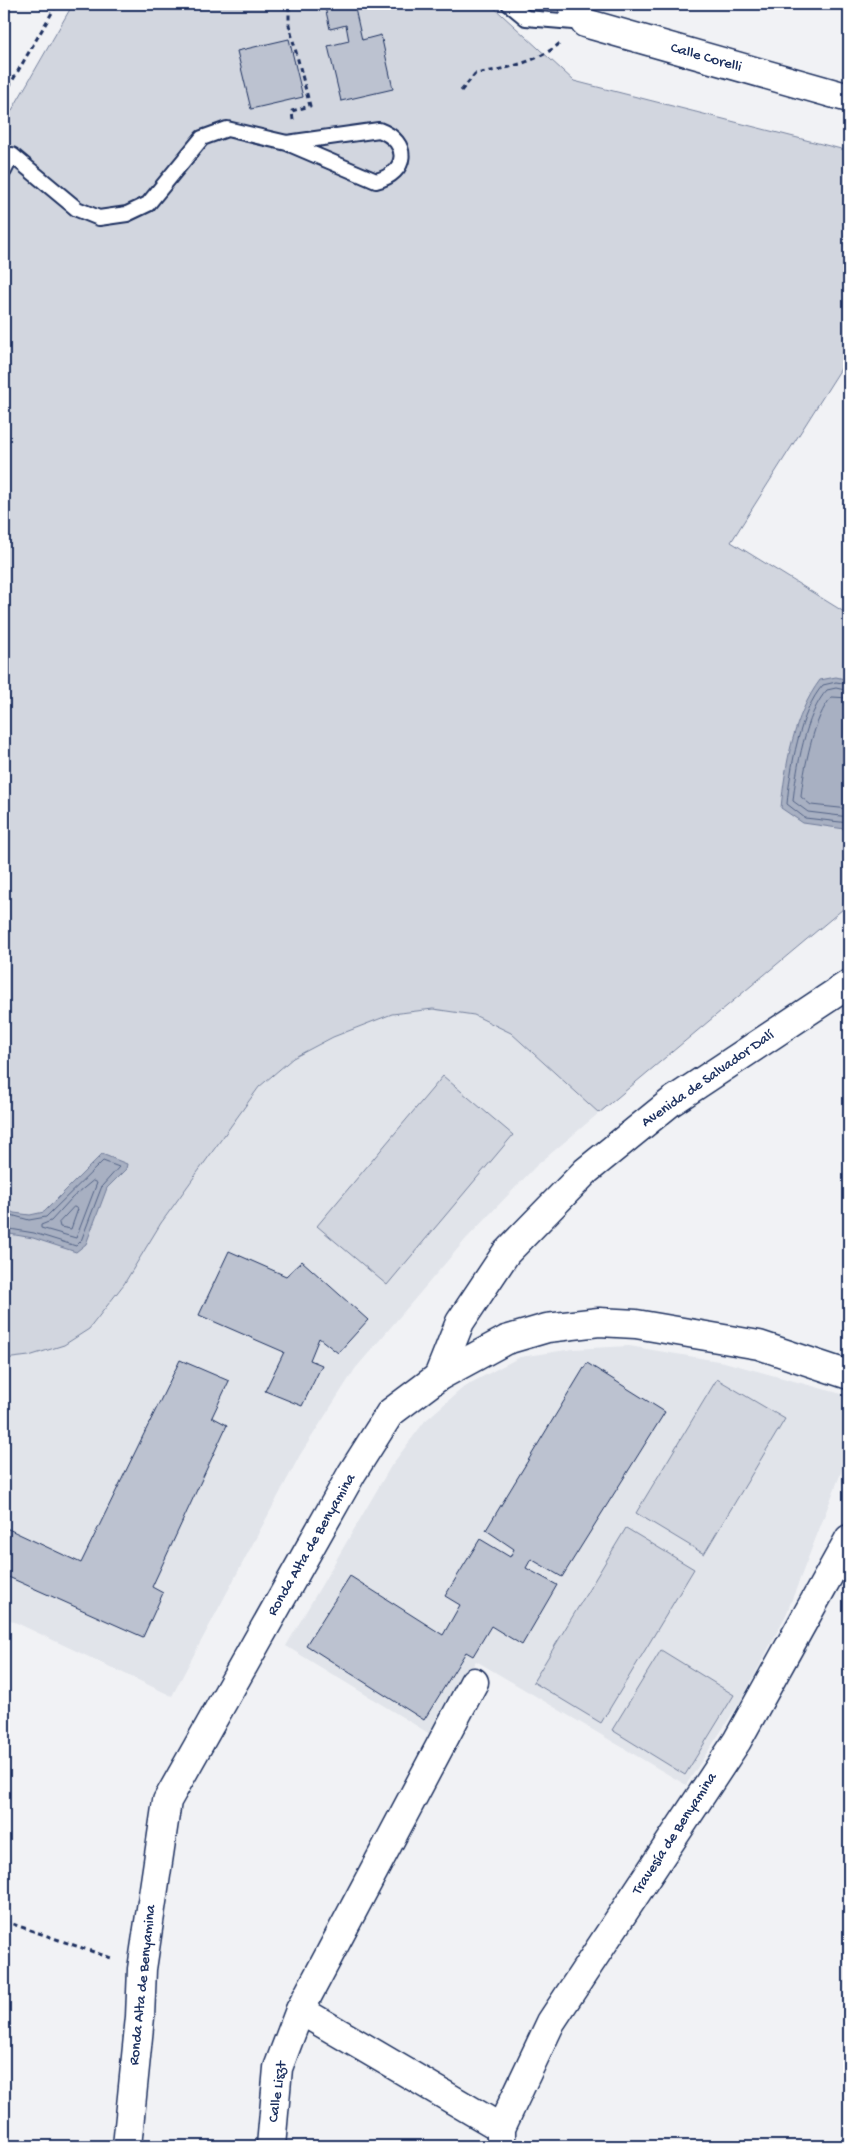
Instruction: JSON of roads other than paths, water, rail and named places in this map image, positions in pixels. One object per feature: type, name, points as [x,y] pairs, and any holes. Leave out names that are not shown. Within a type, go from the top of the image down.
[{"type":"street","name":"Calle Corelli","points":[[578,13],[849,98]]},
{"type":"street","name":"Avenida de Salvador Dalí","points":[[438,1377],[460,1322],[506,1253],[586,1171],[671,1102],[849,985]]},
{"type":"street","name":"Ronda Alta de Benyamina","points":[[128,2146],[140,2017],[142,1969],[167,1801],[352,1473],[390,1413],[438,1377],[506,1340],[547,1328],[599,1322],[636,1324],[759,1345],[849,1375]]},
{"type":"street","name":"Travesía de Benyamina","points":[[300,2010],[501,2137],[551,2022],[736,1740],[849,1539]]},
{"type":"street","name":"Calle Liszt","points":[[271,2146],[278,2068],[300,2010],[474,1682]]},
{"type":"lane","points":[[510,4],[526,18],[578,13]]},
{"type":"lane","points":[[4,171],[12,155],[77,209],[100,218],[127,214],[148,204],[202,138],[226,129],[287,143],[376,181],[389,178],[398,169],[401,160],[401,150],[398,141],[390,134],[379,130],[287,143]]},
{"type":"water","points":[[836,677],[849,680],[849,828],[845,829],[803,823],[781,808],[788,758],[797,725],[811,694],[820,680]]},
{"type":"water","points":[[102,1154],[127,1164],[126,1169],[107,1188],[86,1244],[76,1252],[33,1238],[4,1233],[4,1208],[14,1213],[30,1215],[44,1212]]}]
